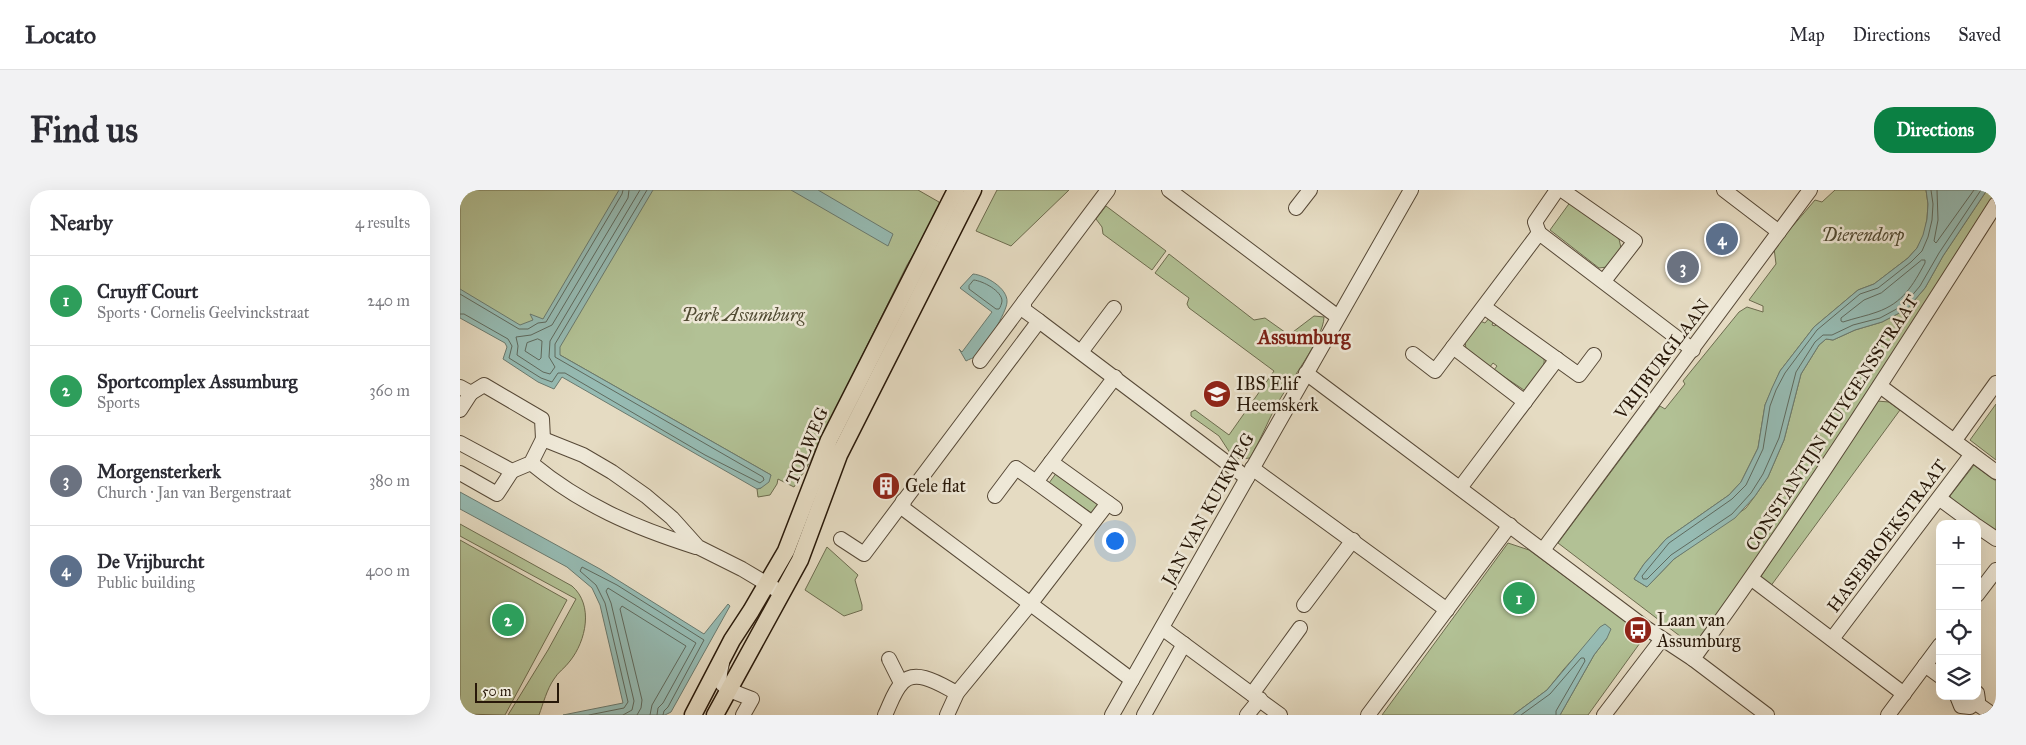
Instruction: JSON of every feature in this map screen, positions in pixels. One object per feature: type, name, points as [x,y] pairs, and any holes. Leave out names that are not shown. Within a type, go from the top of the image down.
[{"type":"main road","name":"TOLWEG","points":[[693,715],[723,655],[767,584],[789,544],[829,440],[956,190]]},
{"type":"main road","name":"TOLWEG","points":[[715,715],[803,552],[839,455],[973,190]]},
{"type":"street","points":[[980,361],[1108,190]]},
{"type":"street","points":[[1169,190],[1338,317]]},
{"type":"street","points":[[1296,208],[1310,190]]},
{"type":"street","name":"JAN VAN KUIKWEG","points":[[1112,715],[1411,190]]},
{"type":"street","points":[[1557,190],[1535,222],[1539,233],[1692,350]]},
{"type":"street","points":[[1562,190],[1635,241],[1604,281]]},
{"type":"street","points":[[1724,190],[1779,232]]},
{"type":"street","name":"VRIJBURGLAAN","points":[[1543,550],[1810,190]]},
{"type":"street","name":"CONSTANTIJN HUYGENSSTRAAT","points":[[1693,659],[1752,579],[1880,386],[1996,204]]},
{"type":"street","points":[[1413,354],[1435,371],[1539,233]]},
{"type":"street","points":[[1024,302],[1024,310],[1115,377],[1250,473],[1353,540],[1447,610]]},
{"type":"street","points":[[1484,307],[1579,375],[1594,355]]},
{"type":"street","points":[[1081,352],[1114,308]]},
{"type":"street","points":[[841,539],[864,554],[1039,321]]},
{"type":"street","points":[[1454,347],[1525,402]]},
{"type":"street","points":[[1460,488],[1557,359]]},
{"type":"street","points":[[1306,373],[1662,639],[1693,659],[1767,715]]},
{"type":"street","points":[[1036,482],[1115,377]]},
{"type":"street","points":[[1955,440],[1996,383]]},
{"type":"street","points":[[460,410],[465,390],[484,385],[542,419],[543,439],[530,463],[512,471],[497,494],[460,473]]},
{"type":"street","points":[[1880,386],[1996,472]]},
{"type":"street","points":[[543,439],[583,456],[612,472],[646,496],[672,518],[698,547]]},
{"type":"street","points":[[460,443],[512,471]]},
{"type":"street","name":"HASEBROEKSTRAAT","points":[[1832,639],[1972,454]]},
{"type":"street","points":[[946,715],[957,693],[1032,603],[1092,523],[1112,505],[1051,462]]},
{"type":"street","points":[[530,463],[553,482],[584,501],[624,521],[698,547],[782,593]]},
{"type":"street","points":[[995,496],[1016,468],[1092,523]]},
{"type":"street","points":[[1940,498],[1969,520]]},
{"type":"street","points":[[903,501],[904,509],[1032,603],[1132,680]]},
{"type":"street","points":[[1368,715],[1510,525]]},
{"type":"street","points":[[1981,528],[1996,539]]},
{"type":"street","points":[[1304,605],[1353,540]]},
{"type":"street","points":[[1981,590],[1996,570]]},
{"type":"street","points":[[1752,579],[1904,694]]},
{"type":"street","points":[[1162,628],[1259,703],[1280,715]]},
{"type":"street","points":[[1247,715],[1259,703],[1300,628]]},
{"type":"street","points":[[1605,714],[1662,639]]},
{"type":"street","points":[[1144,715],[1184,644]]},
{"type":"street","points":[[1888,715],[1936,650]]},
{"type":"street","points":[[723,655],[720,680],[725,686],[752,699],[744,715]]},
{"type":"street","points":[[889,659],[901,683]]},
{"type":"street","points":[[1925,665],[1936,673]]},
{"type":"street","points":[[885,715],[901,683],[908,679],[927,678],[957,693]]},
{"type":"street","points":[[1958,700],[1958,703],[1964,707],[1970,708],[1976,700]]},
{"type":"street","points":[[1979,700],[1993,715]]},
{"type":"green space","name":"Park Assumburg","points":[[460,190],[918,190],[939,202],[941,209],[907,265],[807,467],[794,487],[778,479],[770,495],[758,497],[757,489],[761,488],[771,475],[560,355],[460,293]]},
{"type":"green space","points":[[997,190],[1069,190],[1011,246],[976,231]]},
{"type":"green space","name":"Dierendorp","points":[[1835,190],[1926,190],[1928,204],[1924,235],[1917,248],[1908,258],[1874,284],[1858,290],[1814,327],[1780,371],[1765,405],[1758,448],[1741,482],[1729,495],[1666,539],[1644,564],[1634,579],[1647,587],[1674,559],[1746,508],[1755,496],[1768,477],[1784,440],[1801,374],[1819,345],[1826,339],[1833,340],[1855,330],[1882,322],[1907,309],[1925,288],[1943,256],[1987,190],[1996,190],[1996,194],[1913,325],[1734,593],[1693,646],[1558,543],[1660,406],[1665,409],[1685,384],[1683,381],[1739,312],[1747,307],[1763,312],[1763,306],[1749,300],[1776,264],[1774,248],[1815,200],[1822,202]]},
{"type":"green space","points":[[1571,201],[1619,239],[1621,248],[1607,267],[1599,268],[1550,230]]},
{"type":"green space","points":[[1106,206],[1166,251],[1152,270],[1103,234],[1102,227],[1096,219]]},
{"type":"green space","points":[[1169,254],[1254,320],[1265,318],[1289,335],[1314,316],[1324,317],[1312,349],[1281,397],[1250,458],[1240,459],[1232,456],[1219,436],[1191,416],[1191,412],[1195,410],[1229,435],[1274,371],[1189,308],[1187,304],[1189,298],[1155,273]]},
{"type":"green space","points":[[1490,317],[1494,320],[1492,325],[1495,326],[1498,322],[1544,359],[1541,371],[1524,390],[1494,370],[1497,366],[1493,363],[1489,368],[1466,349],[1465,341],[1480,321],[1485,323]]},
{"type":"green space","points":[[1877,401],[1889,402],[1900,410],[1770,587],[1760,578]]},
{"type":"green space","points":[[1996,404],[1996,460],[1970,440]]},
{"type":"green space","points":[[1974,465],[1996,481],[1996,532],[1953,502],[1950,496]]},
{"type":"green space","points":[[1057,472],[1102,504],[1093,514],[1049,483]]},
{"type":"green space","points":[[460,524],[572,586],[579,594],[583,603],[585,623],[580,644],[570,661],[557,674],[545,697],[539,715],[508,715],[548,650],[576,599],[460,536]]},
{"type":"green space","points":[[460,540],[567,600],[505,715],[460,714]]},
{"type":"green space","points":[[1508,543],[1529,550],[1645,636],[1588,715],[1560,715],[1594,655],[1607,638],[1582,649],[1547,690],[1513,715],[1382,715]]},
{"type":"green space","points":[[827,547],[858,575],[855,580],[862,610],[844,616],[805,590]]},
{"type":"water","points":[[619,190],[653,190],[560,347],[560,355],[771,475],[769,482],[761,488],[757,489],[562,377],[554,389],[538,382],[503,359],[507,347],[505,343],[460,318],[460,289],[520,325],[533,320],[530,314],[543,319]]},
{"type":"water","points":[[791,190],[818,190],[893,234],[888,246]]},
{"type":"water","points":[[1926,190],[1987,190],[1943,256],[1925,288],[1907,309],[1882,322],[1855,330],[1833,340],[1826,339],[1819,345],[1801,374],[1784,440],[1768,477],[1755,496],[1735,518],[1674,559],[1647,587],[1634,579],[1644,564],[1666,539],[1729,495],[1741,482],[1758,448],[1765,405],[1780,371],[1814,327],[1858,290],[1874,284],[1908,258],[1917,248],[1927,219],[1928,204]]},
{"type":"water","points":[[973,274],[984,277],[1000,287],[1004,292],[1007,302],[999,322],[985,346],[977,356],[966,361],[959,349],[962,352],[992,312],[960,288]]},
{"type":"water","points":[[460,492],[600,569],[704,634],[728,604],[730,606],[671,712],[665,715],[563,715],[623,703],[600,605],[592,588],[567,567],[460,509]]},
{"type":"water","points":[[1605,624],[1611,629],[1607,638],[1594,655],[1560,715],[1513,715],[1547,690],[1600,627]]},
{"type":"place","name":"De Vrijburcht","points":[[1722,239]]},
{"type":"place","name":"Morgensterkerk","points":[[1683,267]]},
{"type":"place","name":"IBS Elif Heemskerk","points":[[1217,394]]},
{"type":"place","name":"Gele flat","points":[[886,486]]},
{"type":"place","name":"Cruyff Court","points":[[1519,598]]},
{"type":"place","name":"Sportcomplex Assumburg","points":[[508,620]]},
{"type":"place","name":"Laan van Assumburg","points":[[1638,630]]},
{"type":"district","name":"Assumburg","points":[[1304,337]]}]
